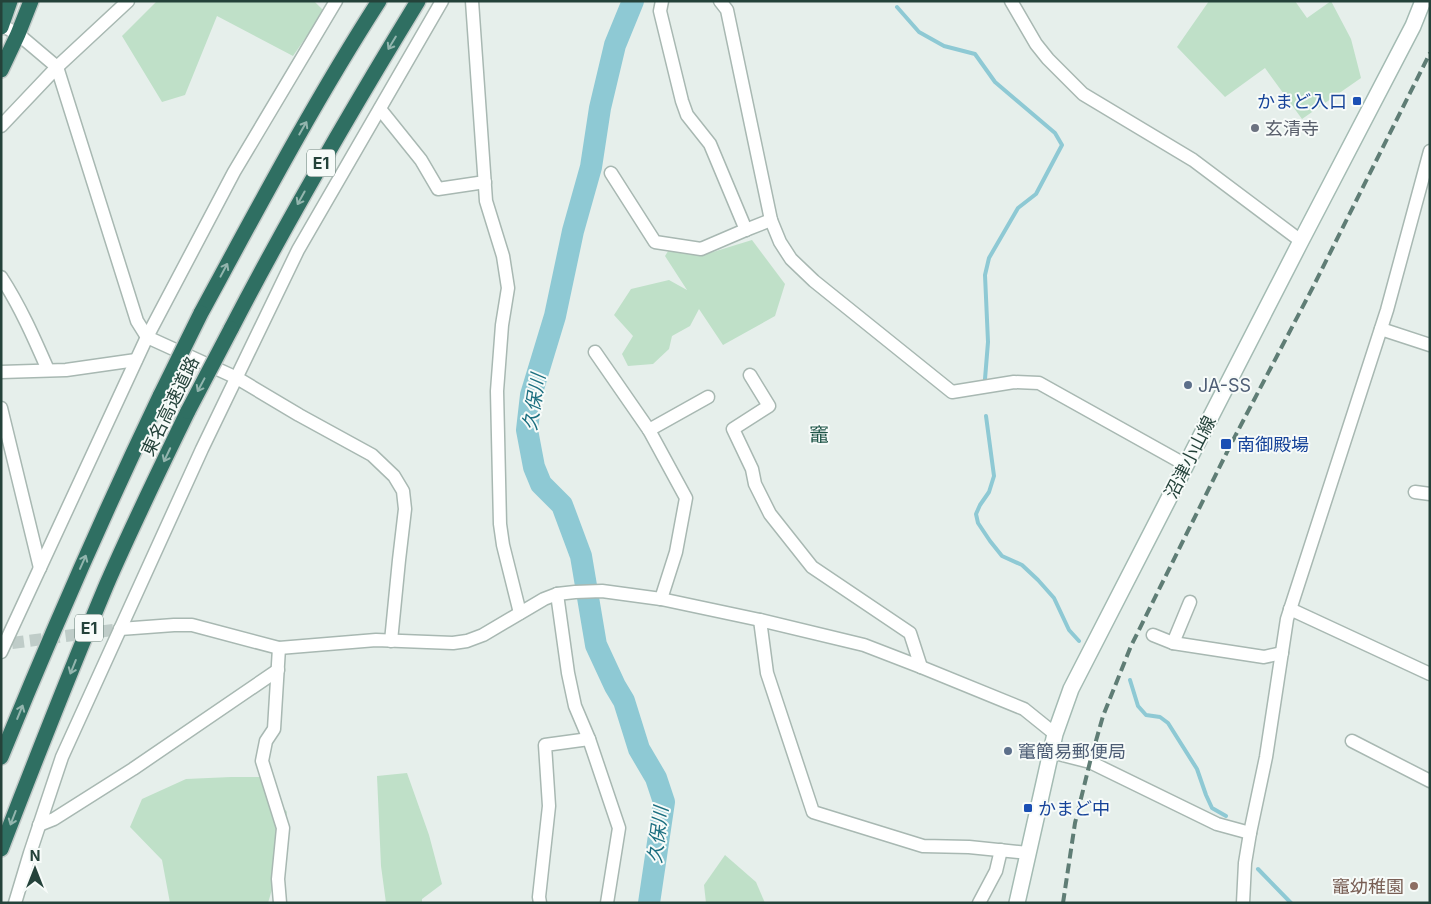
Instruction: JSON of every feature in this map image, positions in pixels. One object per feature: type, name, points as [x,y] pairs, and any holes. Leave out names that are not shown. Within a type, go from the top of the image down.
[{"type":"highway","points":[[2,26],[10,1]]},
{"type":"highway","points":[[1,70],[18,34],[30,1]]},
{"type":"highway","name":"東名高速道路","points":[[1,757],[103,518],[161,394],[202,313],[303,127],[379,1]]},
{"type":"highway","name":"東名高速道路","points":[[1,849],[106,586],[188,411],[274,246],[332,144],[418,1]]},
{"type":"main road","name":"沼津小山線","points":[[1017,903],[1055,734],[1071,689],[1413,26],[1423,1]]},
{"type":"street","points":[[1,126],[57,67],[128,1]]},
{"type":"street","points":[[5,646],[147,338],[234,172],[336,1]]},
{"type":"street","points":[[15,903],[62,756],[202,449],[238,378],[298,250],[442,1]]},
{"type":"street","points":[[472,1],[486,202],[503,256],[508,288],[502,325],[497,391],[500,524],[503,545],[520,614]]},
{"type":"street","points":[[662,1],[660,11],[687,115],[710,144],[746,230]]},
{"type":"street","points":[[720,1],[727,10],[772,220],[780,242],[791,259],[814,280],[952,392],[1014,382],[1040,383],[1186,466]]},
{"type":"street","points":[[1011,1],[1036,44],[1048,59],[1083,94],[1193,160],[1301,241]]},
{"type":"street","points":[[2,26],[18,34],[57,67],[137,321],[147,338],[238,378],[372,455],[394,476],[403,491],[405,509],[391,641]]},
{"type":"street","points":[[380,109],[421,160],[438,189],[485,182]]},
{"type":"street","points":[[1243,903],[1245,863],[1266,757],[1287,619],[1400,267],[1430,151]]},
{"type":"street","points":[[611,173],[655,242],[701,249],[772,220]]},
{"type":"street","points":[[1,276],[34,338],[48,370]]},
{"type":"street","points":[[1381,329],[1430,345]]},
{"type":"street","points":[[595,352],[650,430],[686,498],[676,552],[661,599]]},
{"type":"street","points":[[1,372],[66,370],[136,360]]},
{"type":"street","points":[[750,375],[769,406],[733,429],[752,469],[755,484],[770,514],[812,567],[910,633],[921,667]]},
{"type":"street","points":[[650,430],[708,397]]},
{"type":"street","points":[[1,408],[40,568]]},
{"type":"street","points":[[1415,492],[1430,494]]},
{"type":"street","points":[[120,629],[192,625],[279,648],[376,640],[453,643],[467,641],[483,635],[544,599],[557,594],[602,592],[661,599],[864,645],[1024,709],[1055,734]]},
{"type":"street","points":[[557,594],[568,673],[575,706],[589,739],[619,828],[607,903]]},
{"type":"street","points":[[1173,642],[1190,602]]},
{"type":"street","points":[[1290,609],[1430,674]]},
{"type":"street","points":[[760,620],[767,673],[814,812],[923,846],[969,847],[1028,853]]},
{"type":"street","points":[[1153,635],[1173,642],[1264,657],[1282,653]]},
{"type":"street","points":[[279,648],[274,729],[266,742],[262,761],[283,828],[278,879],[280,903]]},
{"type":"street","points":[[40,825],[133,768],[278,670]]},
{"type":"street","points":[[540,903],[539,897],[549,806],[545,745],[589,739]]},
{"type":"street","points":[[1352,741],[1430,781]]},
{"type":"street","points":[[1051,752],[1090,762],[1217,824],[1250,833]]},
{"type":"street","points":[[979,903],[996,871],[1002,850]]},
{"type":"green space","points":[[157,1],[314,1],[324,11],[293,56],[217,16],[185,95],[162,102],[122,36]]},
{"type":"green space","points":[[1209,1],[1295,1],[1307,18],[1331,1],[1351,39],[1361,78],[1302,119],[1265,68],[1225,97],[1177,47]]},
{"type":"green space","points":[[752,240],[785,284],[775,316],[723,345],[699,309],[690,326],[672,336],[669,349],[653,364],[628,366],[622,354],[633,336],[614,315],[631,289],[669,280],[687,290],[665,256],[670,248],[700,256]]},
{"type":"green space","points":[[407,773],[429,835],[442,884],[422,899],[422,903],[386,903],[381,866],[377,776]]},
{"type":"green space","points":[[260,777],[287,812],[280,862],[268,903],[170,903],[162,860],[130,827],[142,799],[186,779]]},
{"type":"green space","points":[[725,855],[756,882],[765,903],[706,903],[704,885]]},
{"type":"waterway","name":"久保川","points":[[633,1],[615,45],[600,108],[591,167],[573,231],[555,316],[531,395],[527,430],[534,467],[541,484],[562,505],[581,556],[596,645],[624,701],[639,749],[656,778],[664,802],[649,903]]},
{"type":"waterway","points":[[897,7],[919,32],[944,46],[975,54],[995,82],[1055,133],[1062,145],[1036,194],[1018,208],[989,258],[985,275],[988,342],[985,379]]},
{"type":"waterway","points":[[986,416],[994,476],[989,492],[976,514],[978,523],[1002,556],[1022,565],[1054,598],[1069,630],[1079,641]]},
{"type":"waterway","points":[[1130,680],[1138,706],[1146,715],[1160,717],[1168,723],[1197,769],[1212,808],[1226,816]]},
{"type":"waterway","points":[[1258,869],[1291,903]]},
{"type":"tunnel","points":[[12,643],[120,629]]},
{"type":"railway","points":[[1063,903],[1075,823],[1090,762],[1103,716],[1131,646],[1231,444],[1313,287],[1430,53]]},
{"type":"place","name":"かまど入口","points":[[1357,101]]},
{"type":"place","name":"玄清寺","points":[[1255,128]]},
{"type":"place","name":"JA-SS","points":[[1188,385]]},
{"type":"place","name":"南御殿場","points":[[1226,444]]},
{"type":"place","name":"竃簡易郵便局","points":[[1008,751]]},
{"type":"place","name":"かまど中","points":[[1028,808]]},
{"type":"place","name":"竈幼稚園","points":[[1414,886]]},
{"type":"district","name":"竈","points":[[819,435]]}]
